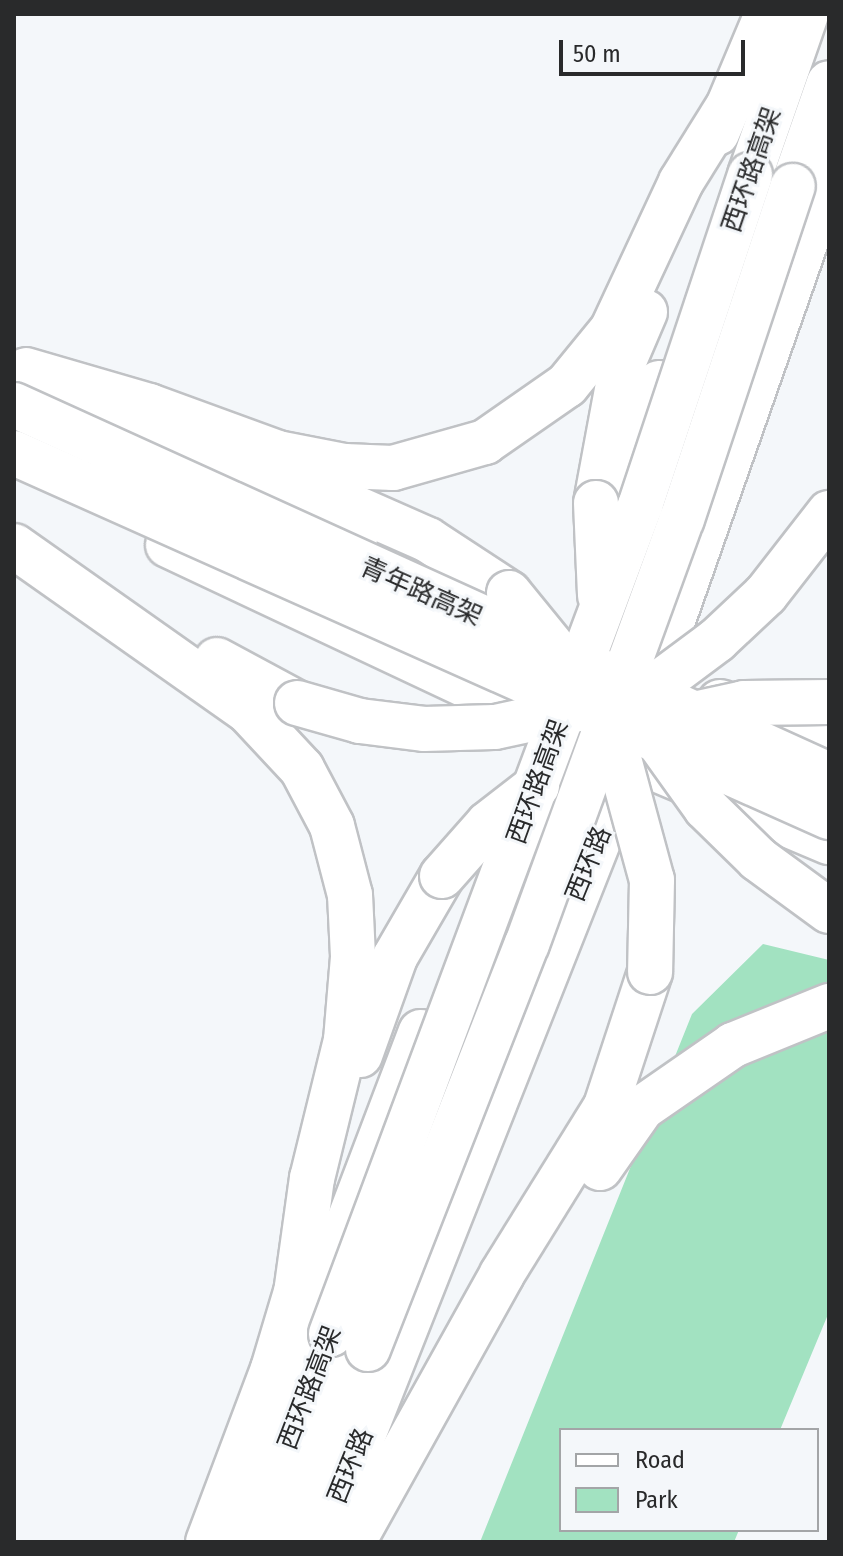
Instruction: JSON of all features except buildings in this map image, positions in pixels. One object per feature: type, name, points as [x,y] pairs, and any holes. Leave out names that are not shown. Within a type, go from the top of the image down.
[{"type":"main road","points":[[767,14],[621,368],[596,503],[600,593],[637,707],[668,758],[706,808],[758,859],[829,911]]},
{"type":"main road","points":[[226,1542],[540,720],[787,14]]},
{"type":"main road","name":"西环路高架","points":[[250,1542],[635,521],[806,14]]},
{"type":"main road","name":"西环路高架","points":[[293,1542],[527,944],[682,519],[829,83]]},
{"type":"main road","points":[[17,379],[149,406],[278,453],[345,466],[393,468],[485,442],[567,385],[612,330],[681,182],[727,108]]},
{"type":"main road","name":"西环路","points":[[321,1542],[632,756],[654,674],[829,175]]},
{"type":"main road","points":[[17,379],[570,637],[829,746]]},
{"type":"main road","points":[[17,379],[428,540],[509,593],[569,667],[612,733],[652,880],[650,972],[606,1106],[432,1395],[353,1542]]},
{"type":"main road","name":"青年路高架","points":[[17,379],[829,775]]},
{"type":"main road","name":"青年路高架","points":[[14,453],[829,817]]},
{"type":"main road","points":[[14,472],[540,720],[632,756],[829,842]]},
{"type":"main road","points":[[14,534],[252,681],[297,703],[360,721],[424,729],[495,727],[567,716],[662,681],[717,640],[766,594],[829,513]]},
{"type":"main road","points":[[14,546],[248,711],[302,769],[332,826],[350,895],[353,957],[346,1040],[312,1178],[295,1300]]},
{"type":"main road","points":[[208,1542],[295,1300],[345,1095],[395,957],[442,876],[488,824],[557,771],[677,718],[744,703],[829,702]]},
{"type":"main road","points":[[432,1395],[484,1334],[642,1108],[733,1045],[829,1006]]},
{"type":"green space","points":[[763,944],[829,960],[829,1312],[781,1428],[559,1428],[559,1532],[738,1532],[734,1542],[480,1542],[692,1014]]}]
